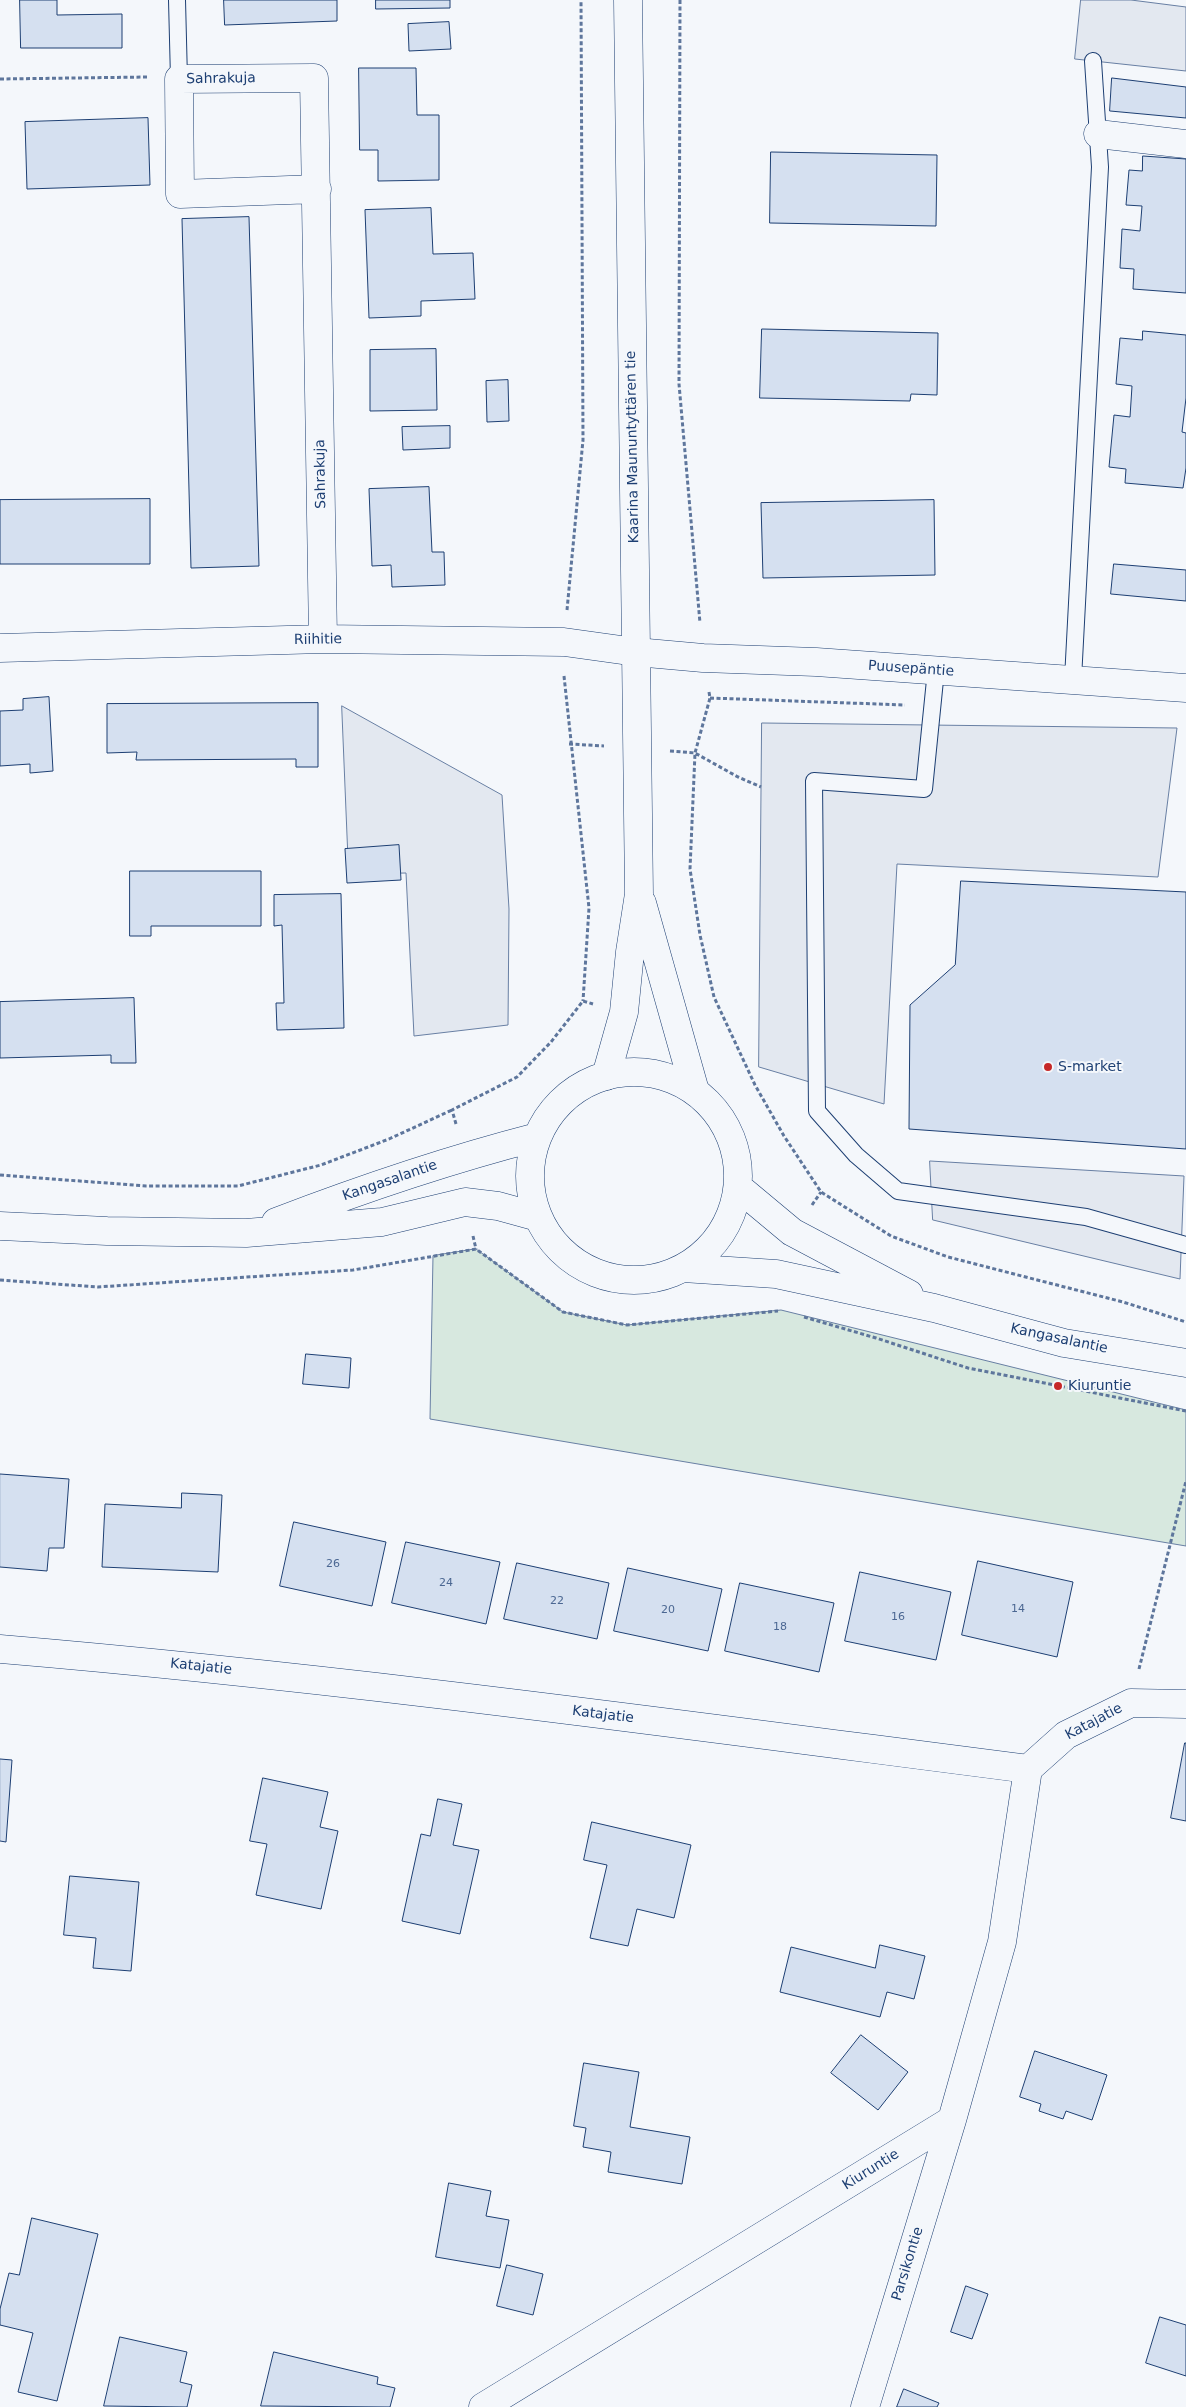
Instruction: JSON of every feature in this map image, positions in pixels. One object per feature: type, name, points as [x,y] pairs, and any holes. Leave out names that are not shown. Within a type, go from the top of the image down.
[{"type":"street","name":"Kaarina Maununtyttären tie","points":[[606,1076],[624,1012],[630,952],[640,894],[628,0]]},
{"type":"street","name":"Sahrakuja","points":[[317,189],[180,194],[179,79],[314,78],[317,189],[323,639]]},
{"type":"street","points":[[1098,134],[1186,144]]},
{"type":"street","name":"Riihitie","points":[[0,648],[323,639],[564,642],[636,652]]},
{"type":"street","name":"Puusepäntie","points":[[636,652],[703,658],[936,670],[1186,688]]},
{"type":"street","name":"Kaarina Maununtyttären tie","points":[[640,894],[695,1091]]},
{"type":"street","points":[[644,1072],[679,1082],[695,1091],[709,1103],[729,1133],[738,1169],[738,1187],[734,1206],[716,1241],[701,1256],[683,1268],[663,1276],[641,1280],[620,1279],[599,1274],[579,1265],[562,1252],[548,1235],[538,1217],[532,1196],[530,1174],[537,1137],[557,1105],[588,1082],[606,1076],[644,1072]]},
{"type":"street","name":"Kangasalantie","points":[[246,1233],[348,1195],[466,1156],[537,1137]]},
{"type":"street","name":"Kangasalantie","points":[[738,1187],[792,1232],[934,1308]]},
{"type":"street","name":"Kangasalantie","points":[[0,1226],[107,1231],[246,1233],[382,1222],[466,1202],[498,1206],[538,1217]]},
{"type":"street","name":"Kangasalantie","points":[[683,1268],[776,1274],[934,1308],[1064,1343],[1186,1363]]},
{"type":"street","name":"Katajatie","points":[[0,1649],[177,1664],[471,1698],[1028,1769],[1066,1735],[1130,1703],[1186,1704]]},
{"type":"street","points":[[952,2120],[1002,1942],[1028,1769]]},
{"type":"street","name":"Kiuruntie","points":[[483,2407],[952,2120]]},
{"type":"street","name":"Parsikontie","points":[[865,2407],[952,2120]]},
{"type":"lane","points":[[176,0],[179,79]]},
{"type":"lane","points":[[1073,679],[1100,167],[1093,61]]},
{"type":"lane","points":[[936,670],[924,789],[814,781],[817,1111],[856,1155],[898,1191],[1086,1217],[1186,1245]]},
{"type":"path","points":[[0,1175],[146,1186],[238,1186],[321,1165],[389,1139],[517,1077],[551,1042],[583,1001],[589,908],[563,665],[583,440],[581,0]]},
{"type":"path","points":[[672,1006],[714,997],[700,935],[690,869],[695,753],[710,698],[703,658],[679,384],[680,0]]},
{"type":"path","points":[[0,78],[119,76],[179,79]]},
{"type":"path","points":[[695,753],[738,777],[761,787]]},
{"type":"path","points":[[583,1001],[624,1012]]},
{"type":"path","points":[[452,1110],[466,1156]]},
{"type":"path","points":[[466,1202],[476,1249],[563,1312],[627,1325],[781,1310]]},
{"type":"path","points":[[0,1280],[98,1287],[344,1271],[476,1249]]},
{"type":"path","points":[[800,1316],[968,1368],[1186,1411]]},
{"type":"path","points":[[1130,1703],[1186,1481]]},
{"type":"shaded area","points":[[1081,0],[1131,0],[1186,7],[1186,71],[1075,59]]},
{"type":"shaded area","points":[[342,706],[502,795],[509,909],[508,1025],[414,1036],[406,873],[349,874]]},
{"type":"shaded area","points":[[762,723],[1177,728],[1158,877],[897,864],[884,1104],[759,1067]]},
{"type":"shaded area","points":[[930,1161],[1184,1176],[1180,1279],[933,1220]]},
{"type":"shaded area","points":[[476,1249],[563,1312],[627,1325],[781,1310],[1186,1410],[1186,1546],[430,1419],[433,1256]]},
{"type":"building","points":[[20,0],[57,0],[57,15],[122,14],[122,48],[21,48]]},
{"type":"building","points":[[224,0],[337,0],[337,21],[225,25]]},
{"type":"building","points":[[376,0],[450,0],[450,8],[376,9]]},
{"type":"building","points":[[449,22],[451,49],[409,51],[408,24]]},
{"type":"building","points":[[359,68],[416,68],[417,115],[439,115],[439,180],[378,181],[378,150],[360,150]]},
{"type":"building","points":[[1112,78],[1186,87],[1186,118],[1110,111]]},
{"type":"building","points":[[148,118],[150,185],[27,189],[25,122]]},
{"type":"building","points":[[771,152],[937,155],[936,226],[770,223]]},
{"type":"building","points":[[1143,156],[1186,159],[1186,293],[1133,289],[1134,269],[1120,268],[1122,229],[1140,231],[1142,206],[1126,205],[1129,170],[1142,171]]},
{"type":"building","points":[[431,208],[433,254],[473,253],[475,299],[421,301],[421,316],[369,318],[365,210]]},
{"type":"building","points":[[249,217],[259,566],[191,568],[182,219]]},
{"type":"building","points":[[762,329],[938,333],[937,395],[911,394],[910,401],[760,398]]},
{"type":"building","points":[[1143,331],[1186,335],[1186,398],[1182,432],[1186,433],[1186,468],[1183,488],[1125,483],[1126,469],[1109,467],[1114,415],[1130,417],[1132,386],[1116,384],[1120,338],[1142,340]]},
{"type":"building","points":[[436,349],[437,410],[370,411],[370,350]]},
{"type":"building","points":[[508,380],[509,421],[487,422],[486,381]]},
{"type":"building","points":[[450,426],[450,448],[403,450],[402,427]]},
{"type":"building","points":[[429,487],[432,552],[444,552],[445,585],[392,587],[391,565],[372,566],[369,489]]},
{"type":"building","points":[[150,499],[150,564],[0,564],[0,500]]},
{"type":"building","points":[[934,500],[935,575],[763,578],[761,503]]},
{"type":"building","points":[[1114,564],[1186,570],[1186,601],[1111,594]]},
{"type":"building","points":[[49,697],[53,771],[30,773],[30,764],[0,766],[0,711],[23,710],[23,699]]},
{"type":"building","points":[[318,703],[318,767],[296,767],[296,759],[136,760],[137,752],[107,753],[107,704]]},
{"type":"building","points":[[399,845],[401,880],[347,883],[345,849]]},
{"type":"building","points":[[130,871],[261,871],[261,926],[151,926],[151,936],[130,936]]},
{"type":"building","name":"S-market","points":[[961,881],[1186,892],[1186,1149],[909,1129],[910,1005],[955,965]]},
{"type":"building","points":[[341,894],[344,1028],[277,1030],[276,1003],[284,1003],[282,925],[274,926],[274,895]]},
{"type":"building","points":[[134,998],[136,1063],[111,1063],[111,1055],[0,1058],[0,1002]]},
{"type":"building","points":[[306,1354],[351,1358],[349,1388],[303,1384]]},
{"type":"building","points":[[0,1474],[69,1479],[64,1548],[49,1548],[47,1571],[0,1567]]},
{"type":"building","points":[[182,1493],[222,1495],[218,1572],[102,1567],[105,1504],[181,1508]]},
{"type":"building","points":[[294,1522],[386,1542],[372,1606],[280,1586]]},
{"type":"building","points":[[406,1542],[500,1562],[486,1624],[392,1603]]},
{"type":"building","points":[[978,1561],[1073,1582],[1057,1657],[962,1635]]},
{"type":"building","points":[[517,1563],[609,1583],[597,1639],[504,1619]]},
{"type":"building","points":[[628,1568],[722,1589],[708,1651],[614,1631]]},
{"type":"building","points":[[860,1572],[951,1592],[936,1660],[845,1641]]},
{"type":"building","points":[[740,1583],[834,1603],[819,1672],[725,1651]]},
{"type":"building","points":[[1186,1743],[1186,1821],[1171,1818]]},
{"type":"building","points":[[0,1759],[12,1760],[6,1842],[0,1841]]},
{"type":"building","points":[[263,1778],[328,1792],[320,1827],[338,1831],[321,1909],[256,1895],[267,1844],[250,1841]]},
{"type":"building","points":[[438,1799],[462,1804],[453,1845],[479,1850],[460,1934],[402,1921],[421,1834],[430,1836]]},
{"type":"building","points":[[592,1822],[691,1845],[674,1918],[637,1909],[628,1946],[590,1938],[607,1865],[584,1860]]},
{"type":"building","points":[[70,1876],[139,1882],[131,1971],[93,1968],[96,1938],[64,1935]]},
{"type":"building","points":[[880,1945],[925,1956],[914,1999],[887,1992],[880,2017],[780,1992],[791,1947],[875,1968]]},
{"type":"building","points":[[861,2035],[908,2072],[878,2110],[831,2073]]},
{"type":"building","points":[[1035,2051],[1107,2075],[1092,2120],[1066,2111],[1063,2119],[1039,2111],[1041,2104],[1020,2097]]},
{"type":"building","points":[[584,2063],[639,2072],[630,2127],[690,2137],[682,2184],[608,2172],[611,2152],[583,2147],[586,2128],[574,2126]]},
{"type":"building","points":[[449,2183],[491,2191],[486,2216],[509,2220],[500,2268],[436,2257]]},
{"type":"building","points":[[32,2218],[98,2234],[57,2401],[18,2392],[33,2333],[0,2325],[0,2309],[9,2273],[19,2275]]},
{"type":"building","points":[[507,2265],[543,2274],[533,2315],[497,2306]]},
{"type":"building","points":[[966,2286],[988,2294],[972,2339],[951,2332]]},
{"type":"building","points":[[1160,2317],[1186,2325],[1186,2376],[1146,2363]]},
{"type":"building","points":[[120,2337],[187,2352],[180,2382],[192,2385],[187,2407],[104,2406]]},
{"type":"building","points":[[274,2352],[378,2377],[377,2384],[395,2388],[390,2407],[261,2406]]},
{"type":"building","points":[[904,2389],[939,2403],[937,2407],[897,2407]]},
{"type":"place","name":"S-market","points":[[1048,1067]]},
{"type":"place","name":"Kiuruntie","points":[[1058,1386]]}]
